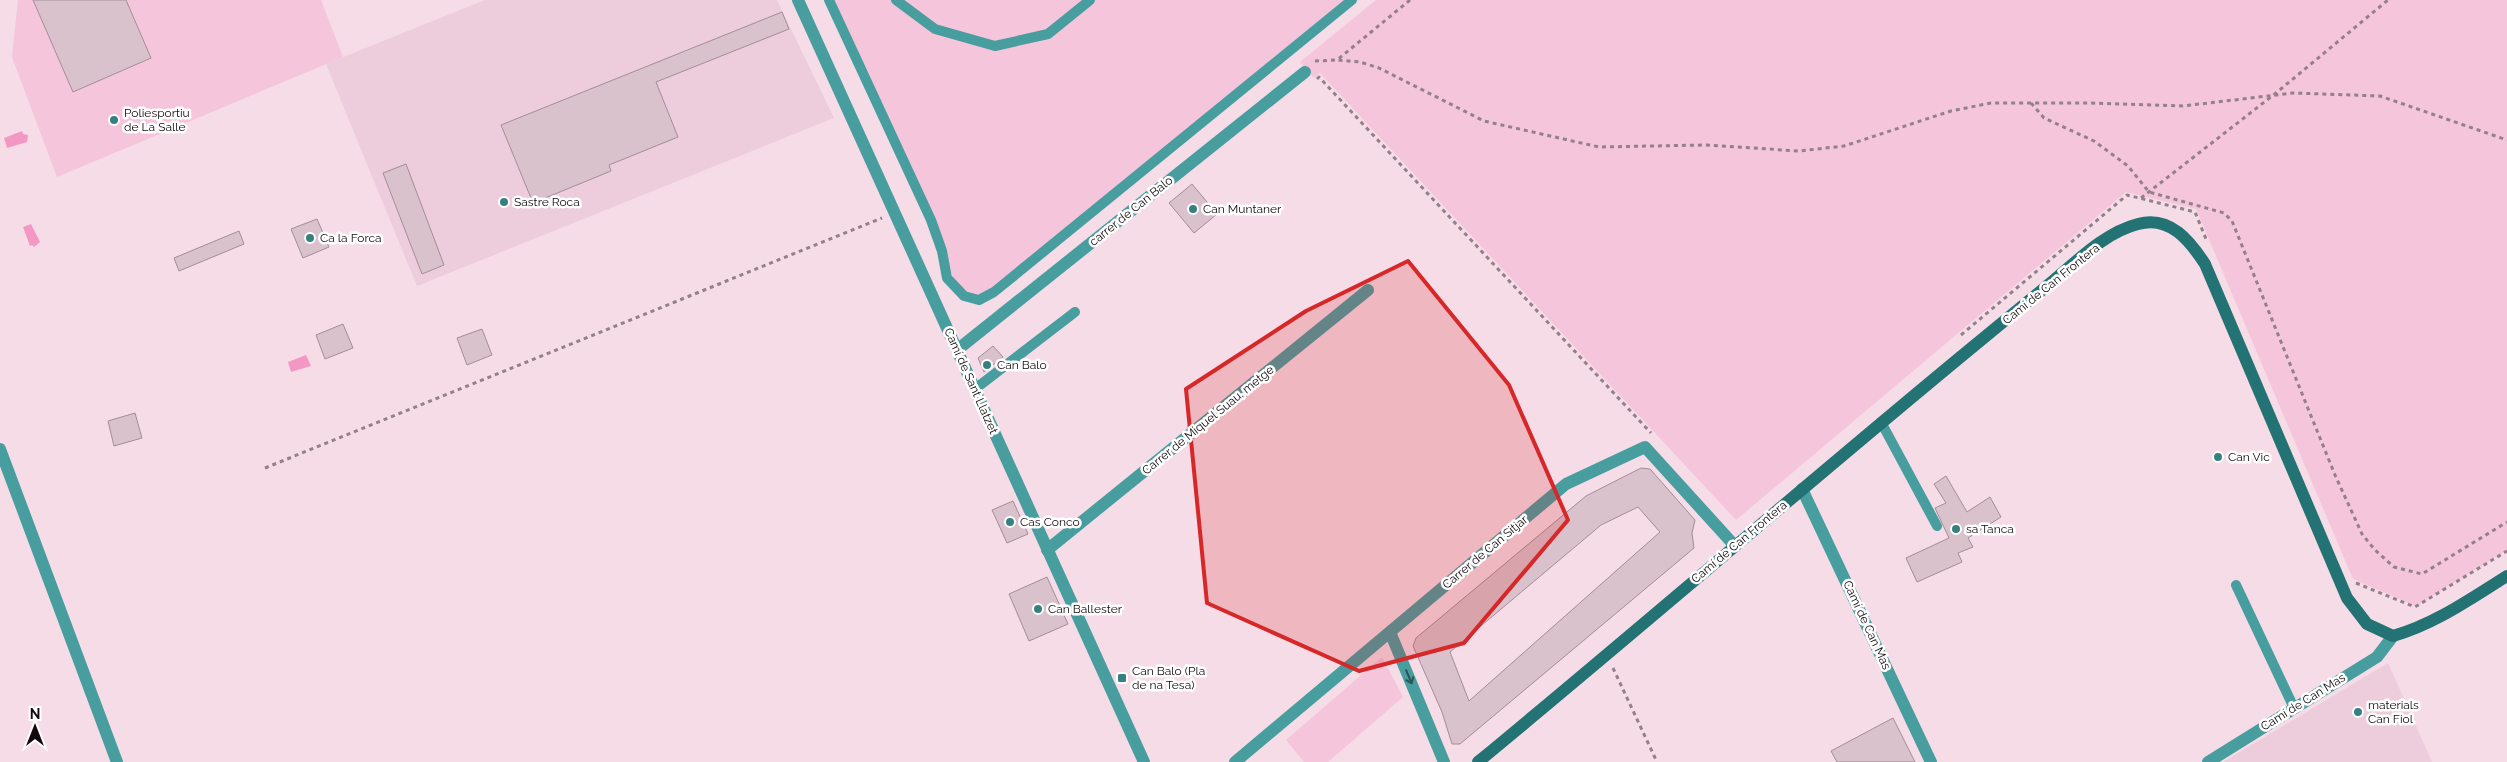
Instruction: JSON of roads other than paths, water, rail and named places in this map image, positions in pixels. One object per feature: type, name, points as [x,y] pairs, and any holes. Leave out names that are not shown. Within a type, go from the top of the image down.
[{"type":"street","name":"Camí de Sant Llatzet","points":[[798,0],[1144,762]]},
{"type":"street","name":"carrer de Can Balo","points":[[957,350],[1305,72]]},
{"type":"street","name":"Camí de Can Frontera","points":[[1478,762],[1881,422],[2106,240],[2124,229],[2141,223],[2158,223],[2175,228],[2193,246],[2205,264],[2347,598],[2367,624],[2393,636]]},
{"type":"street","name":"Carrer de Miquel Suau, metge","points":[[1047,550],[1368,290]]},
{"type":"street","name":"Carrer de Can Sitjar","points":[[1235,762],[1566,484],[1645,447],[1734,545]]},
{"type":"street","points":[[0,449],[117,762]]},
{"type":"street","name":"Camí de Can Mas","points":[[1802,489],[1931,762]]},
{"type":"street","points":[[2393,636],[2414,630],[2440,618],[2507,576]]},
{"type":"street","points":[[1390,632],[1444,762]]},
{"type":"street","name":"Camí de Can Mas","points":[[2208,762],[2377,657],[2393,636]]},
{"type":"lane","points":[[829,0],[931,220],[942,251],[947,278],[964,296],[979,300],[994,292],[1352,0]]},
{"type":"lane","points":[[896,0],[935,29],[995,46],[1048,34],[1090,0]]},
{"type":"lane","points":[[975,389],[1075,312]]},
{"type":"lane","points":[[1881,422],[1937,526]]},
{"type":"lane","points":[[2236,585],[2294,708]]},
{"type":"place","name":"Poliesportiu de La Salle","points":[[114,120]]},
{"type":"place","name":"Sastre Roca","points":[[504,202]]},
{"type":"place","name":"Can Muntaner","points":[[1193,209]]},
{"type":"place","name":"Ca la Forca","points":[[310,238]]},
{"type":"place","name":"Can Balo","points":[[987,365]]},
{"type":"place","name":"Can Vic","points":[[2218,457]]},
{"type":"place","name":"Cas Conco","points":[[1010,522]]},
{"type":"place","name":"sa Tanca","points":[[1956,529]]},
{"type":"place","name":"Can Ballester","points":[[1038,609]]},
{"type":"place","name":"Can Balo (Pla de na Tesa)","points":[[1122,678]]},
{"type":"place","name":"materials Can Fiol","points":[[2358,712]]}]
